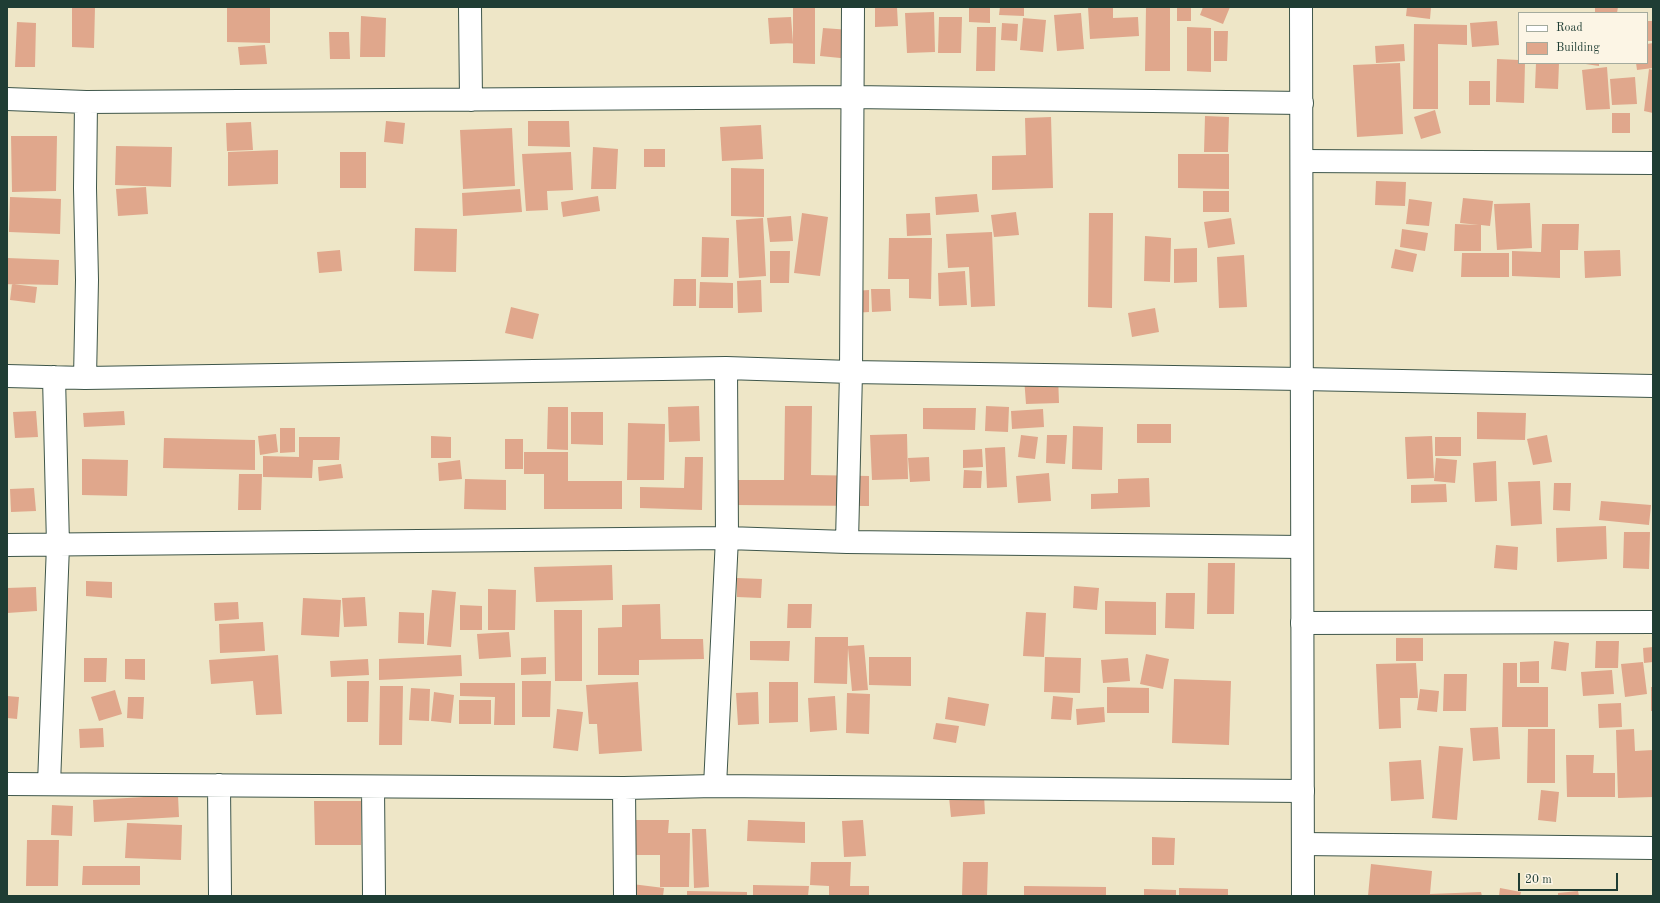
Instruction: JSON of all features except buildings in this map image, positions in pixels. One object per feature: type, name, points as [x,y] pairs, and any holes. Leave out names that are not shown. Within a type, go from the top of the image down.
[{"type":"street","points":[[470,7],[471,100]]},
{"type":"street","points":[[847,542],[851,372],[853,7]]},
{"type":"street","points":[[1301,7],[1302,896]]},
{"type":"street","points":[[7,99],[86,102],[852,97],[1302,102]]},
{"type":"street","points":[[85,378],[87,280],[85,188],[86,102]]},
{"type":"street","points":[[1302,162],[1653,163]]},
{"type":"street","points":[[715,786],[727,538],[726,368]]},
{"type":"street","points":[[7,376],[85,378],[726,368],[851,372],[1302,378],[1653,386]]},
{"type":"street","points":[[49,784],[58,545],[54,377]]},
{"type":"street","points":[[7,545],[727,538],[847,542],[1302,547]]},
{"type":"street","points":[[1302,623],[1653,622]]},
{"type":"street","points":[[7,784],[624,788],[715,786],[1303,791]]},
{"type":"street","points":[[219,785],[220,896]]},
{"type":"street","points":[[373,786],[374,896]]},
{"type":"street","points":[[624,788],[624,896]]},
{"type":"street","points":[[1303,844],[1653,848]]}]
